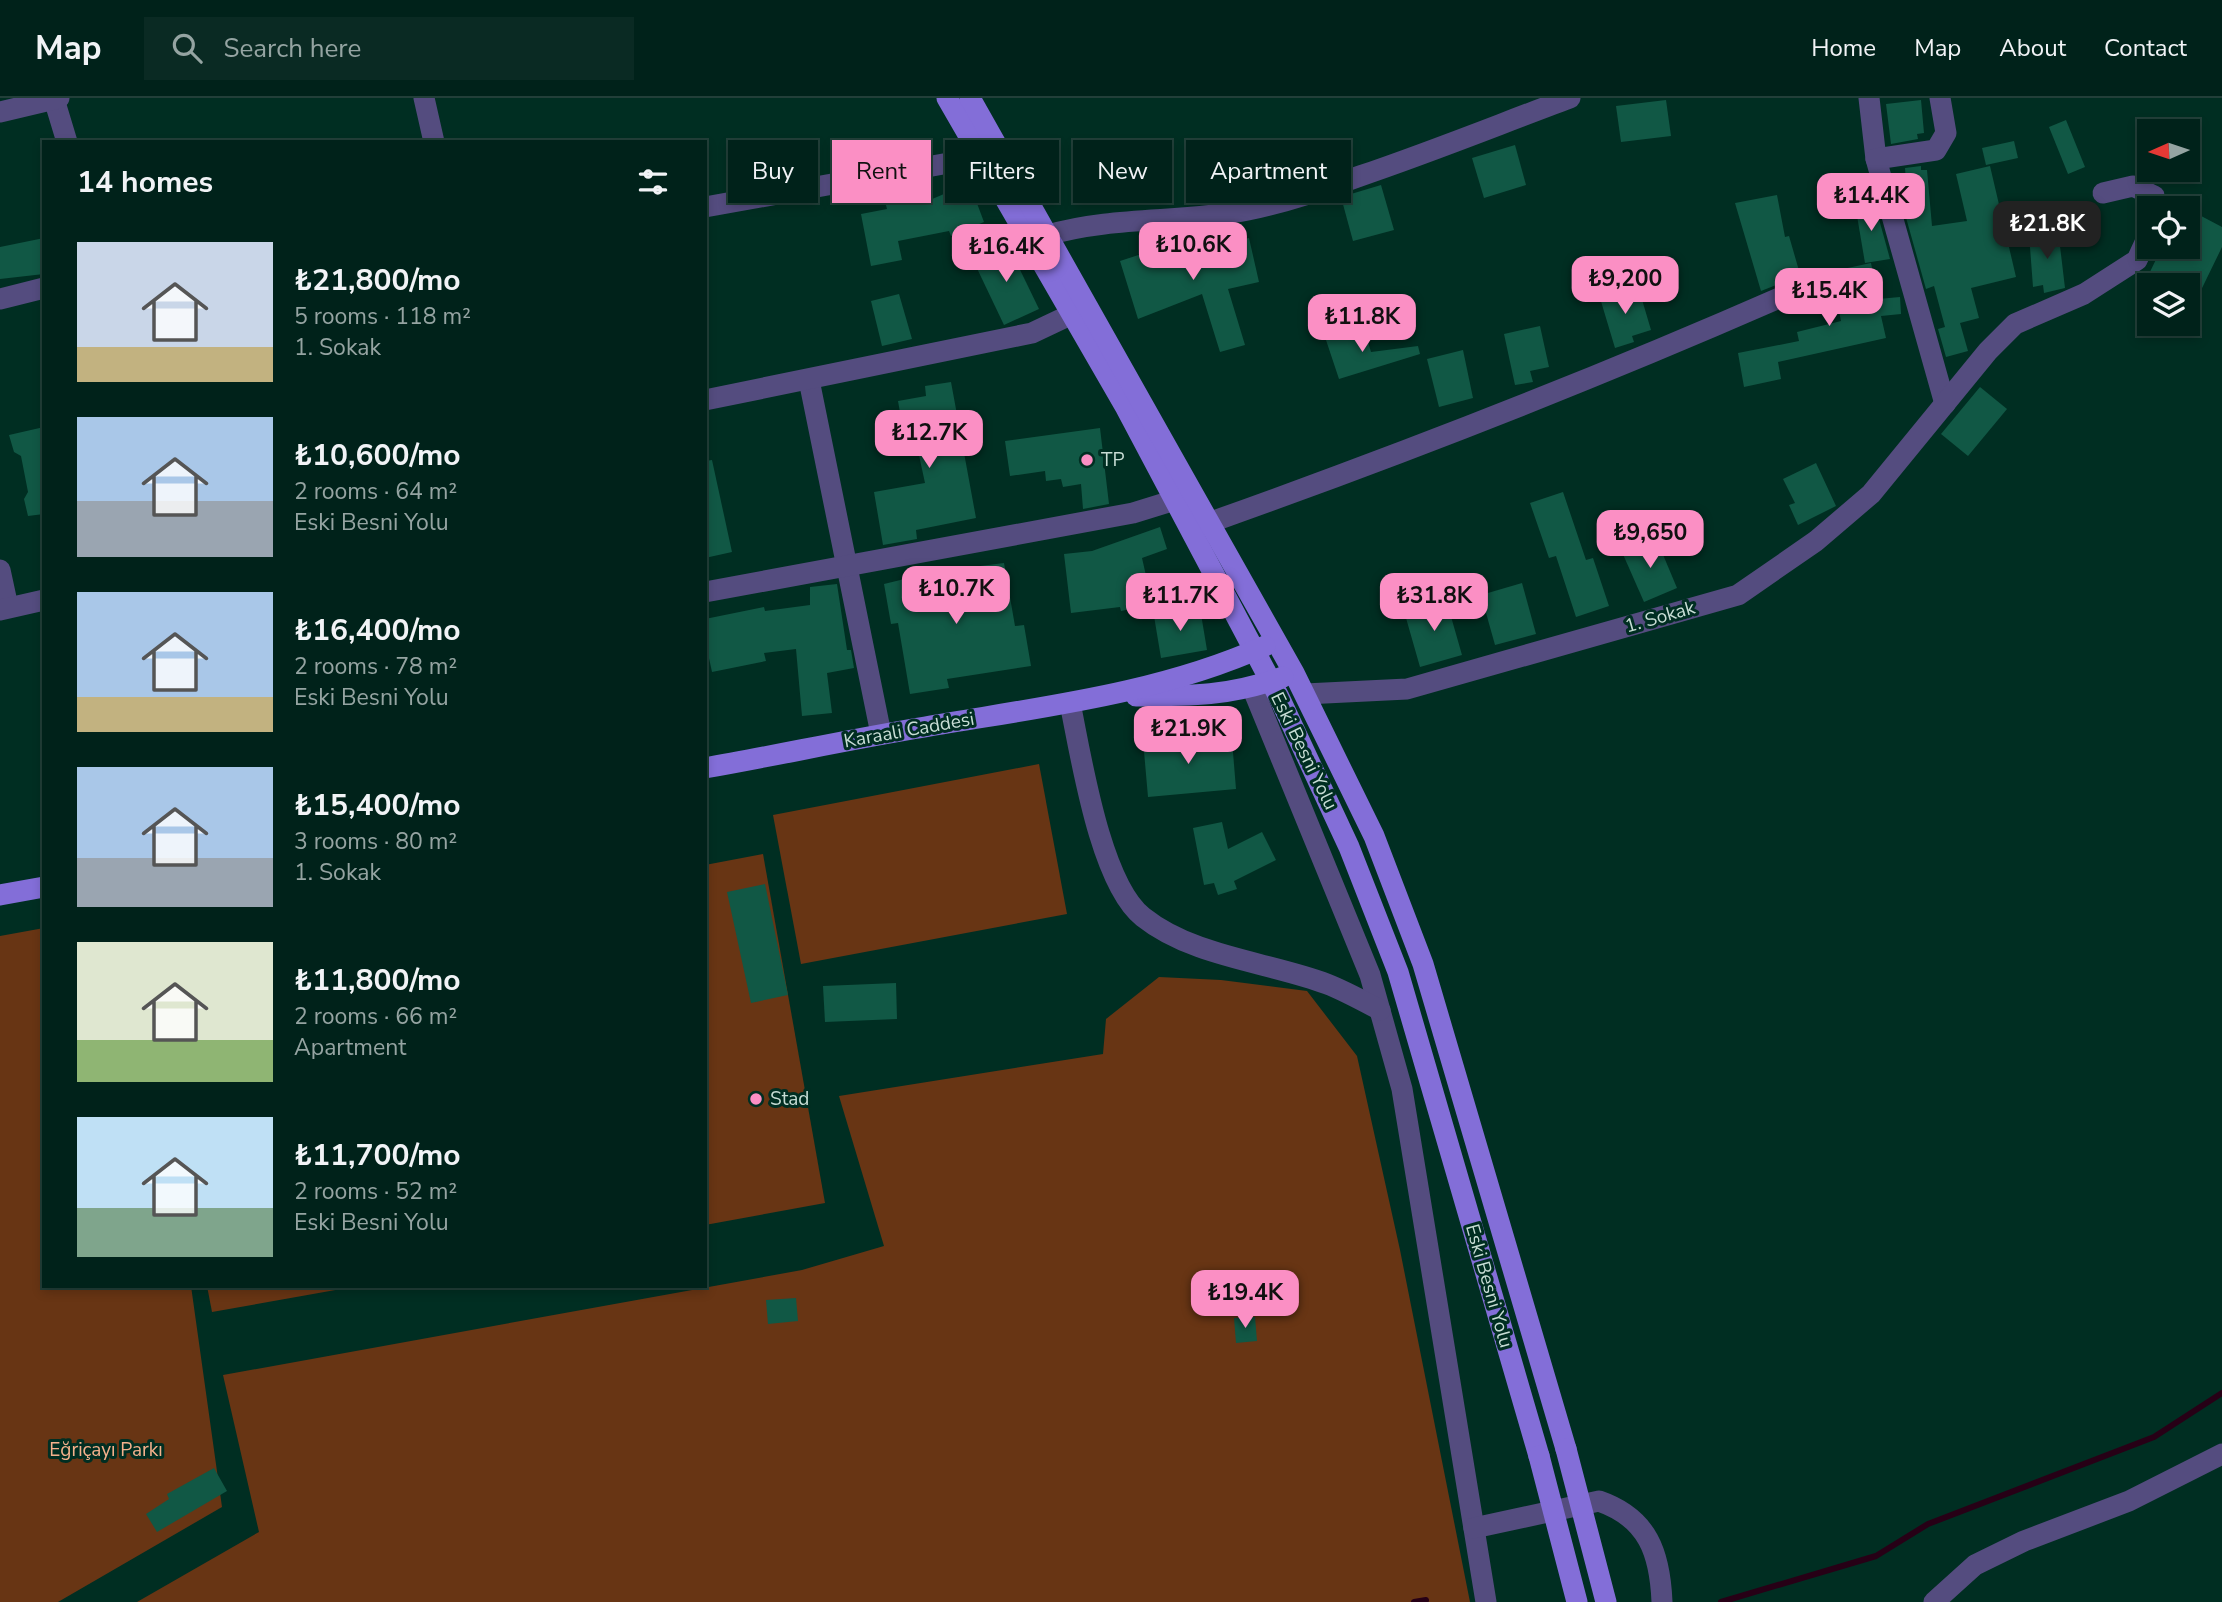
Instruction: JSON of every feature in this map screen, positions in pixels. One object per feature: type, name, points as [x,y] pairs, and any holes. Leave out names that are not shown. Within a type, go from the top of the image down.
[{"type":"main road","name":"Eski Besni Yolu","points":[[947,98],[972,140]]},
{"type":"main road","name":"Eski Besni Yolu","points":[[970,98],[1277,640],[1374,836],[1408,920],[1566,1449],[1606,1602]]},
{"type":"main road","name":"Eski Besni Yolu","points":[[1008,203],[1126,408],[1175,500],[1253,651],[1261,684],[1349,846],[1383,930],[1539,1456],[1577,1602]]},
{"type":"main road","points":[[1113,695],[1233,661],[1277,640]]},
{"type":"main road","points":[[1113,695],[1203,696],[1261,684],[1294,673]]},
{"type":"main road","name":"Karaali Caddesi","points":[[707,768],[881,734],[1113,695]]},
{"type":"main road","points":[[0,895],[42,887]]},
{"type":"street","points":[[424,98],[434,140]]},
{"type":"street","points":[[1048,235],[1076,226],[1177,220],[1259,207],[1408,160],[1570,98]]},
{"type":"street","points":[[1869,98],[1876,159],[1945,404]]},
{"type":"street","points":[[1876,159],[1936,150],[1946,133],[1940,98]]},
{"type":"street","points":[[0,112],[56,99],[67,140]]},
{"type":"street","points":[[707,207],[945,164]]},
{"type":"street","points":[[2103,193],[2133,186],[2154,196]]},
{"type":"street","name":"1. Sokak","points":[[1305,694],[1407,689],[1738,595],[1816,541],[1871,494],[1988,351],[2015,324],[2084,294],[2137,259]]},
{"type":"street","points":[[0,299],[42,288]]},
{"type":"street","points":[[1211,522],[1454,433],[1674,345],[1786,295]]},
{"type":"street","points":[[707,400],[1032,333],[1070,315]]},
{"type":"street","points":[[809,380],[881,734]]},
{"type":"street","points":[[707,592],[1133,513],[1175,500]]},
{"type":"street","points":[[0,570],[4,608],[42,600]]},
{"type":"street","points":[[1261,684],[1370,975],[1402,1089],[1486,1602]]},
{"type":"street","points":[[1070,703],[1098,836],[1126,897],[1142,916],[1196,946],[1328,984],[1380,1010]]},
{"type":"street","points":[[1934,1602],[1975,1565],[2024,1541],[2129,1501],[2222,1454]]},
{"type":"street","points":[[1474,1528],[1599,1501],[1616,1507],[1642,1527],[1661,1575],[1662,1602]]},
{"type":"green space","points":[[1039,764],[1067,914],[801,964],[773,815]]},
{"type":"green space","name":"Stad","points":[[763,854],[825,1203],[707,1225],[707,865]]},
{"type":"green space","name":"Eğriçayı Parkı","points":[[42,928],[42,1288],[191,1288],[222,1507],[58,1602],[0,1602],[0,936]]},
{"type":"green space","points":[[1159,977],[1221,980],[1307,991],[1357,1056],[1400,1250],[1470,1602],[137,1602],[259,1532],[223,1375],[802,1270],[884,1246],[839,1096],[1103,1054],[1106,1019]]},
{"type":"green space","points":[[207,1288],[347,1288],[212,1312]]},
{"type":"building","points":[[1666,100],[1671,136],[1621,142],[1616,106]]},
{"type":"building","points":[[1921,100],[1924,133],[1917,134],[1918,139],[1891,144],[1886,104]]},
{"type":"building","points":[[2066,120],[2085,167],[2068,174],[2049,127]]},
{"type":"building","points":[[2014,141],[2018,158],[1986,165],[1982,148]]},
{"type":"building","points":[[1515,145],[1526,185],[1484,198],[1472,158]]},
{"type":"building","points":[[1921,166],[1921,170],[1927,170],[1932,226],[1967,221],[1956,174],[1990,166],[2016,277],[1971,288],[1979,318],[1960,323],[1968,351],[1946,357],[1938,329],[1945,327],[1934,286],[1926,289],[1900,196],[1907,195],[1905,168]]},
{"type":"building","points":[[1381,185],[1394,230],[1353,241],[1343,203],[1351,203],[1351,194]]},
{"type":"building","points":[[945,194],[945,203],[977,203],[984,222],[951,236],[949,231],[898,241],[902,260],[871,266],[861,214],[887,209],[886,203],[918,205],[931,203],[931,199]]},
{"type":"building","points":[[1777,195],[1785,237],[1789,236],[1800,274],[1783,279],[1784,282],[1761,291],[1735,203]]},
{"type":"building","points":[[1874,201],[1890,259],[1865,263],[1855,204]]},
{"type":"building","points":[[2200,215],[2222,227],[2222,247],[2200,292],[2200,273],[2149,273],[2156,259],[2200,259]]},
{"type":"building","points":[[2062,231],[2063,246],[2060,246],[2065,288],[2044,293],[2043,285],[2033,287],[2029,234]]},
{"type":"building","points":[[1197,236],[1201,249],[1249,238],[1259,282],[1228,289],[1245,345],[1220,352],[1202,294],[1138,319],[1120,261]]},
{"type":"building","points":[[42,238],[42,274],[0,279],[0,247]]},
{"type":"building","points":[[1007,243],[1039,309],[1004,325],[973,260]]},
{"type":"building","points":[[1871,263],[1878,299],[1900,297],[1901,314],[1881,316],[1886,338],[1778,362],[1781,379],[1744,387],[1738,353],[1799,341],[1797,332],[1841,321],[1837,301],[1844,300],[1838,270]]},
{"type":"building","points":[[1638,286],[1651,330],[1632,336],[1634,342],[1615,348],[1600,298]]},
{"type":"building","points":[[899,294],[912,339],[882,346],[871,301]]},
{"type":"building","points":[[1540,326],[1549,367],[1530,371],[1533,382],[1515,385],[1504,334]]},
{"type":"building","points":[[1364,328],[1371,352],[1418,346],[1420,354],[1339,379],[1326,340]]},
{"type":"building","points":[[1463,350],[1473,398],[1439,407],[1427,359]]},
{"type":"building","points":[[951,382],[976,518],[916,530],[917,539],[883,545],[874,492],[925,483],[917,446],[906,447],[898,401],[926,396],[925,386]]},
{"type":"building","points":[[1980,387],[2007,409],[1968,456],[1941,434]]},
{"type":"building","points":[[42,427],[42,514],[28,516],[24,499],[28,492],[21,456],[14,452],[9,435]]},
{"type":"building","points":[[1100,428],[1109,504],[1083,509],[1081,484],[1063,487],[1061,479],[1046,481],[1045,471],[1010,476],[1005,441]]},
{"type":"building","points":[[712,460],[732,552],[707,558],[707,461]]},
{"type":"building","points":[[1816,463],[1836,506],[1798,525],[1789,505],[1795,503],[1783,479]]},
{"type":"building","points":[[1563,492],[1586,560],[1593,558],[1609,606],[1576,617],[1556,556],[1549,558],[1530,503]]},
{"type":"building","points":[[1160,527],[1167,549],[1142,558],[1147,580],[1136,583],[1141,607],[1121,611],[1120,607],[1071,613],[1064,554],[1092,551]]},
{"type":"building","points":[[1656,538],[1677,588],[1644,602],[1622,552]]},
{"type":"building","points":[[1004,563],[1015,626],[1024,625],[1031,666],[947,679],[949,688],[910,694],[898,623],[891,624],[884,584],[933,572]]},
{"type":"building","points":[[1522,583],[1536,634],[1495,645],[1481,595]]},
{"type":"building","points":[[837,584],[847,650],[851,650],[854,668],[827,673],[832,713],[802,716],[796,649],[764,653],[766,661],[712,672],[707,649],[707,619],[764,607],[765,611],[810,605],[810,587]]},
{"type":"building","points":[[1436,594],[1441,608],[1448,606],[1462,655],[1420,667],[1406,618],[1425,613],[1420,600]]},
{"type":"building","points":[[1200,608],[1207,650],[1161,658],[1154,616]]},
{"type":"building","points":[[1191,736],[1192,744],[1232,740],[1236,789],[1148,797],[1143,740]]},
{"type":"building","points":[[1222,822],[1228,849],[1262,832],[1276,860],[1234,881],[1237,889],[1218,895],[1214,883],[1204,885],[1193,828]]},
{"type":"building","points":[[765,884],[788,995],[751,1003],[727,892]]},
{"type":"building","points":[[896,983],[897,1019],[825,1022],[823,986]]},
{"type":"building","points":[[796,1298],[798,1321],[768,1324],[766,1300]]},
{"type":"building","points":[[1255,1317],[1257,1341],[1236,1343],[1234,1318]]},
{"type":"building","points":[[214,1468],[227,1491],[157,1532],[146,1514],[169,1499],[167,1494]]},
{"type":"waterway","points":[[1721,1602],[1876,1556],[1928,1524],[2154,1437],[2222,1393]]},
{"type":"waterway","points":[[1414,1602],[1426,1600]]},
{"type":"place","name":"TP","points":[[1087,460]]},
{"type":"place","name":"Stad","points":[[756,1099]]}]
